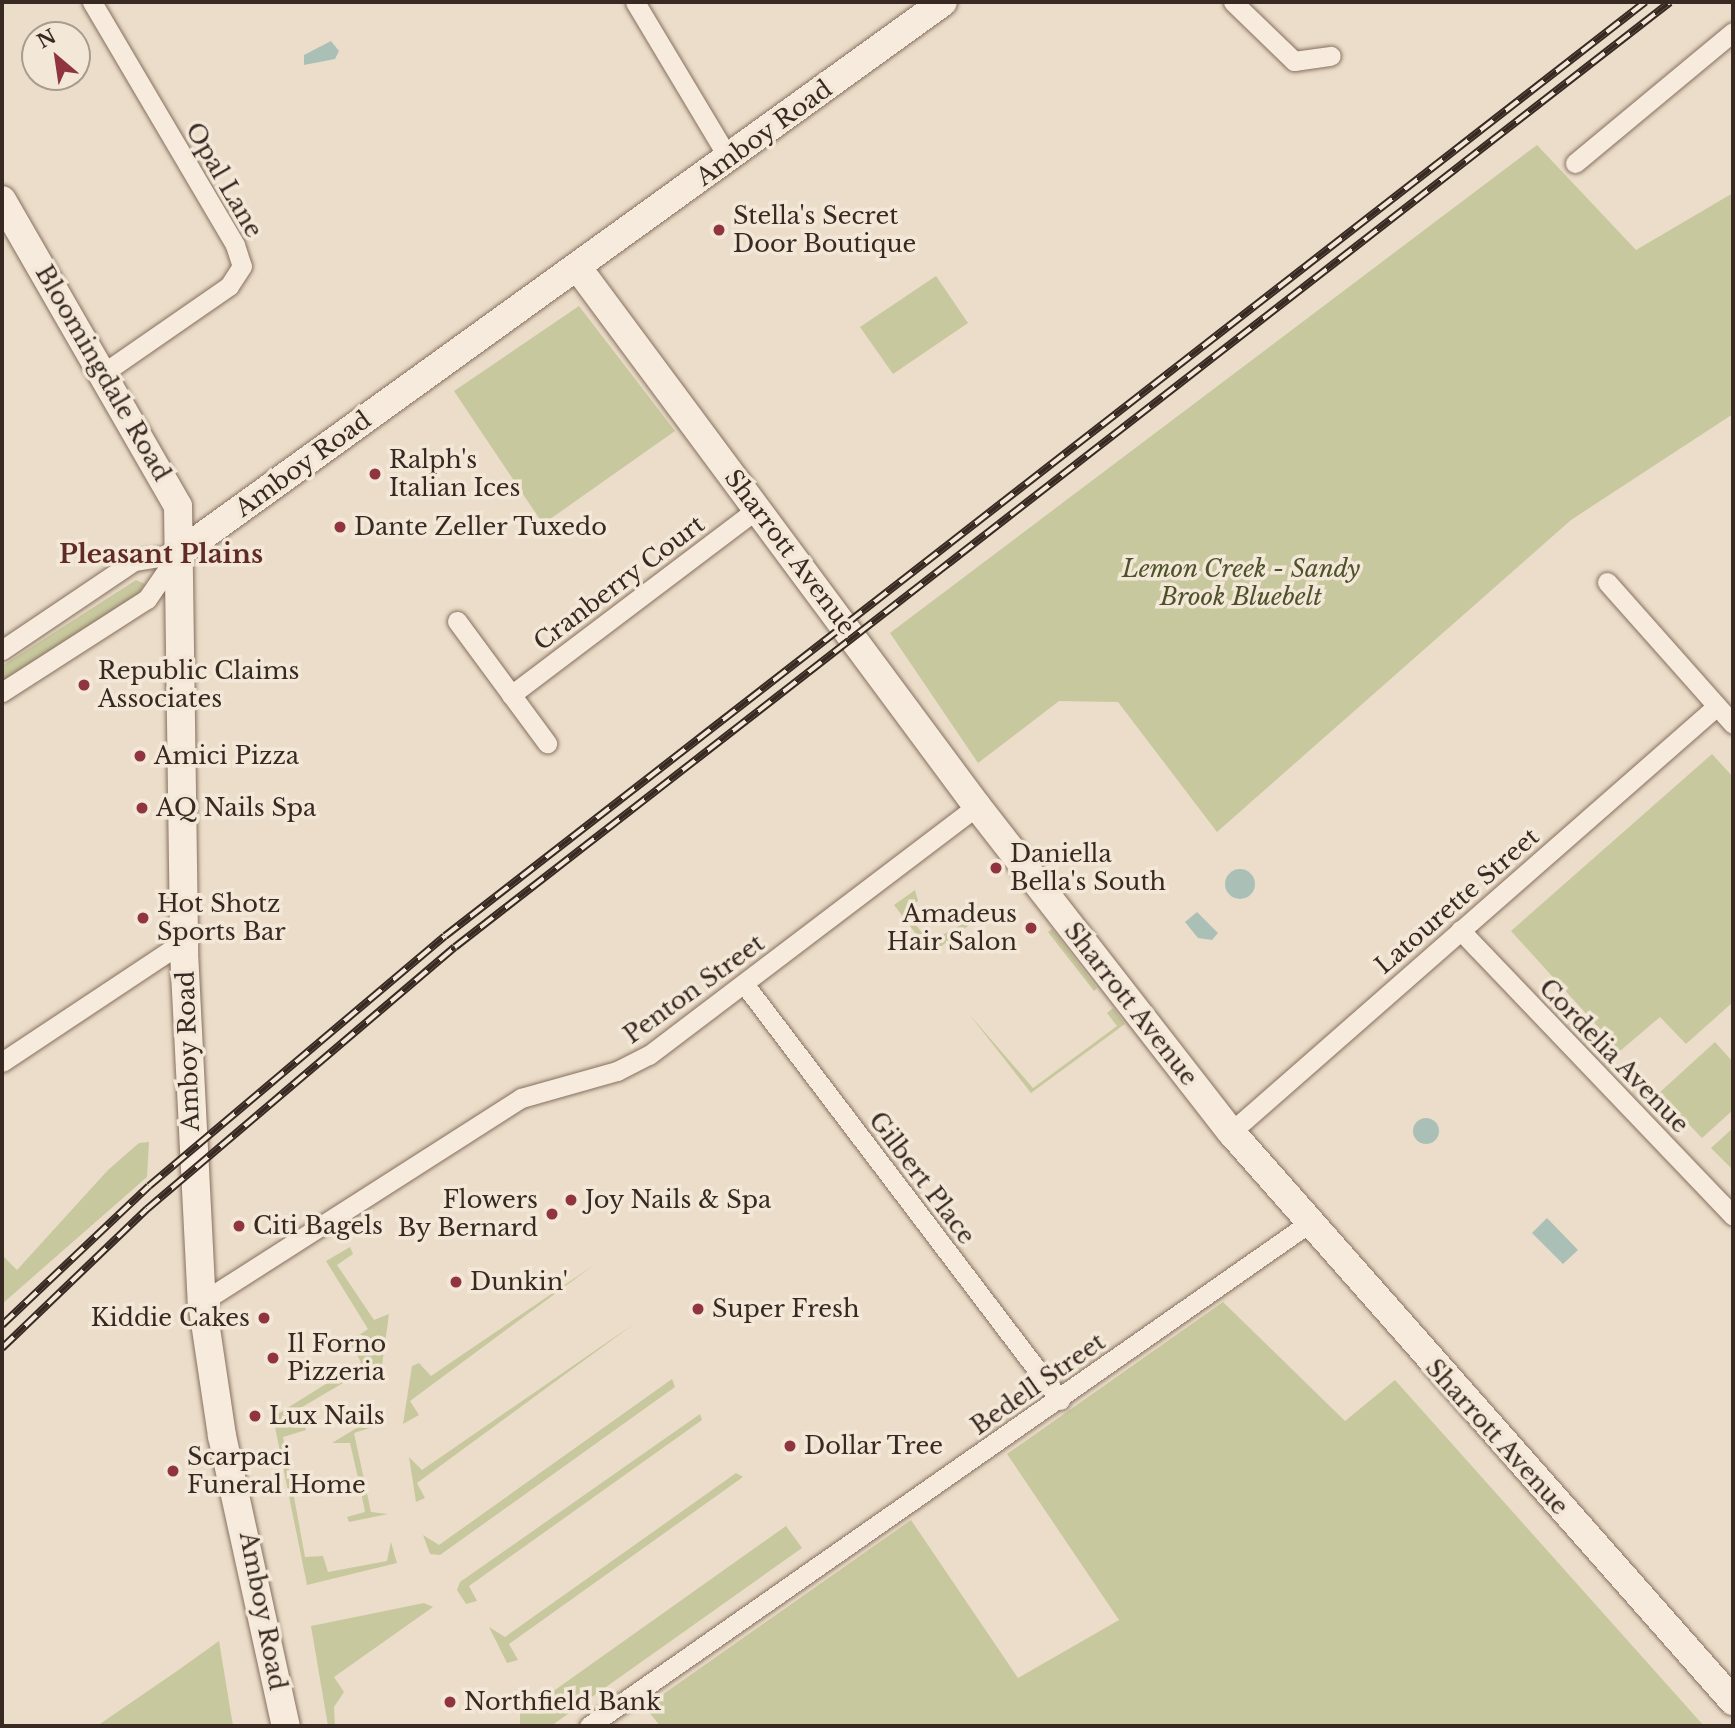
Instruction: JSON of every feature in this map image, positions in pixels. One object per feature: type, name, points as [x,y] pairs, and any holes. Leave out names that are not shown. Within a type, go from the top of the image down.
[{"type":"street","name":"Opal Lane","points":[[92,2],[242,266],[229,286],[102,374]]},
{"type":"street","points":[[635,2],[729,159]]},
{"type":"street","name":"Amboy Road","points":[[286,1726],[222,1436],[202,1302],[184,941],[178,554],[578,268],[943,2]]},
{"type":"street","points":[[1233,2],[1294,61],[1331,56]]},
{"type":"street","points":[[1575,163],[1733,32]]},
{"type":"street","name":"Bloomingdale Road","points":[[2,200],[176,497],[178,554]]},
{"type":"street","name":"Sharrott Avenue","points":[[578,268],[977,806],[1231,1132],[1306,1225],[1733,1701]]},
{"type":"street","name":"Cranberry Court","points":[[511,695],[757,509]]},
{"type":"street","points":[[2,650],[134,561],[178,554]]},
{"type":"street","points":[[2,692],[147,599],[178,554]]},
{"type":"street","points":[[1607,582],[1733,724]]},
{"type":"street","points":[[457,621],[547,743]]},
{"type":"street","name":"Latourette Street","points":[[1231,1132],[1717,706]]},
{"type":"street","name":"Penton Street","points":[[202,1302],[521,1098],[632,1064],[745,985],[977,806]]},
{"type":"street","name":"Cordelia Avenue","points":[[1460,930],[1733,1216]]},
{"type":"street","points":[[2,1062],[184,941]]},
{"type":"street","name":"Gilbert Place","points":[[745,985],[1060,1400]]},
{"type":"street","name":"Bedell Street","points":[[589,1726],[1060,1400],[1306,1225]]},
{"type":"green space","name":"Lemon Creek - Sandy Brook Bluebelt","points":[[1537,145],[1636,250],[1733,193],[1733,414],[1571,520],[1217,832],[1118,702],[1059,701],[978,763],[890,633]]},
{"type":"green space","points":[[936,276],[968,323],[893,374],[860,327]]},
{"type":"green space","points":[[579,306],[675,431],[543,524],[454,391]]},
{"type":"green space","points":[[136,580],[145,584],[138,594],[2,681],[2,666]]},
{"type":"green space","points":[[1712,754],[1733,777],[1733,1002],[1686,1044],[1660,1017],[1620,1051],[1511,931]]},
{"type":"green space","points":[[915,890],[918,901],[906,912],[929,942],[967,922],[979,906],[985,913],[931,954],[894,905]]},
{"type":"green space","points":[[1052,929],[1097,988],[1094,991],[1048,932]]},
{"type":"green space","points":[[1113,1008],[1125,1024],[1031,1093],[969,1014],[1033,1088],[1117,1026],[1107,1013]]},
{"type":"green space","points":[[1715,1042],[1733,1062],[1733,1110],[1702,1138],[1659,1093]]},
{"type":"green space","points":[[1733,1128],[1733,1170],[1711,1148]]},
{"type":"green space","points":[[149,1142],[147,1177],[2,1304],[2,1255],[17,1270],[108,1170],[139,1143]]},
{"type":"green space","points":[[350,1247],[353,1254],[337,1265],[374,1320],[389,1314],[380,1380],[367,1369],[297,1410],[306,1430],[283,1437],[305,1557],[323,1556],[328,1572],[387,1561],[391,1542],[397,1563],[307,1585],[273,1417],[361,1362],[349,1342],[368,1329],[326,1261]]},
{"type":"green space","points":[[594,1265],[410,1401],[419,1415],[403,1424],[412,1366],[419,1363],[431,1376]]},
{"type":"green space","points":[[1223,1302],[1345,1421],[1395,1380],[1704,1726],[660,1726],[645,1707],[911,1520],[1018,1678],[1119,1620],[1007,1454]]},
{"type":"green space","points":[[635,1323],[417,1483],[425,1498],[416,1502],[409,1457],[422,1470]]},
{"type":"green space","points":[[672,1379],[675,1387],[440,1555],[430,1554],[423,1535],[439,1545]]},
{"type":"green space","points":[[700,1414],[702,1420],[469,1586],[477,1601],[466,1604],[457,1590],[460,1582]]},
{"type":"green space","points":[[368,1421],[373,1427],[354,1433],[371,1512],[388,1514],[349,1522],[347,1517],[365,1512],[359,1482],[350,1443],[332,1443]]},
{"type":"green space","points":[[736,1473],[743,1477],[509,1644],[518,1660],[507,1663],[489,1627],[505,1637]]},
{"type":"green space","points":[[786,1526],[802,1548],[551,1726],[520,1726],[520,1695],[531,1707]]},
{"type":"green space","points":[[424,1603],[433,1607],[334,1677],[344,1692],[334,1707],[335,1726],[328,1726],[311,1626]]},
{"type":"green space","points":[[219,1641],[233,1726],[97,1726],[177,1671]]},
{"type":"shaded area","points":[[331,41],[339,51],[335,59],[304,65],[304,55]]},
{"type":"shaded area","points":[[1240,869],[1251,873],[1255,884],[1251,895],[1240,899],[1229,895],[1225,884],[1229,873]]},
{"type":"shaded area","points":[[1197,912],[1218,933],[1212,940],[1198,938],[1185,922]]},
{"type":"shaded area","points":[[1426,1118],[1435,1122],[1439,1131],[1435,1140],[1426,1144],[1417,1140],[1413,1131],[1417,1122]]},
{"type":"shaded area","points":[[1547,1218],[1578,1250],[1563,1264],[1532,1233]]},
{"type":"railway","points":[[2,1325],[149,1186],[445,936],[1645,2]]},
{"type":"railway","points":[[2,1348],[147,1209],[455,947],[1670,2]]},
{"type":"place","name":"Stella's Secret Door Boutique","points":[[719,230]]},
{"type":"place","name":"Ralph's Italian Ices","points":[[375,474]]},
{"type":"place","name":"Dante Zeller Tuxedo","points":[[340,527]]},
{"type":"place","name":"Republic Claims Associates","points":[[84,685]]},
{"type":"place","name":"Amici Pizza","points":[[140,756]]},
{"type":"place","name":"AQ Nails Spa","points":[[142,808]]},
{"type":"place","name":"Daniella Bella's South","points":[[996,868]]},
{"type":"place","name":"Hot Shotz Sports Bar","points":[[143,918]]},
{"type":"place","name":"Amadeus Hair Salon","points":[[1031,928]]},
{"type":"place","name":"Joy Nails & Spa","points":[[571,1200]]},
{"type":"place","name":"Flowers By Bernard","points":[[552,1214]]},
{"type":"place","name":"Citi Bagels","points":[[239,1226]]},
{"type":"place","name":"Dunkin'","points":[[456,1282]]},
{"type":"place","name":"Super Fresh","points":[[698,1309]]},
{"type":"place","name":"Kiddie Cakes","points":[[264,1318]]},
{"type":"place","name":"Il Forno Pizzeria","points":[[273,1358]]},
{"type":"place","name":"Lux Nails","points":[[255,1416]]},
{"type":"place","name":"Dollar Tree","points":[[790,1446]]},
{"type":"place","name":"Scarpaci Funeral Home","points":[[173,1471]]},
{"type":"place","name":"Northfield Bank","points":[[450,1702]]},
{"type":"district","name":"Pleasant Plains","points":[[161,555]]}]
